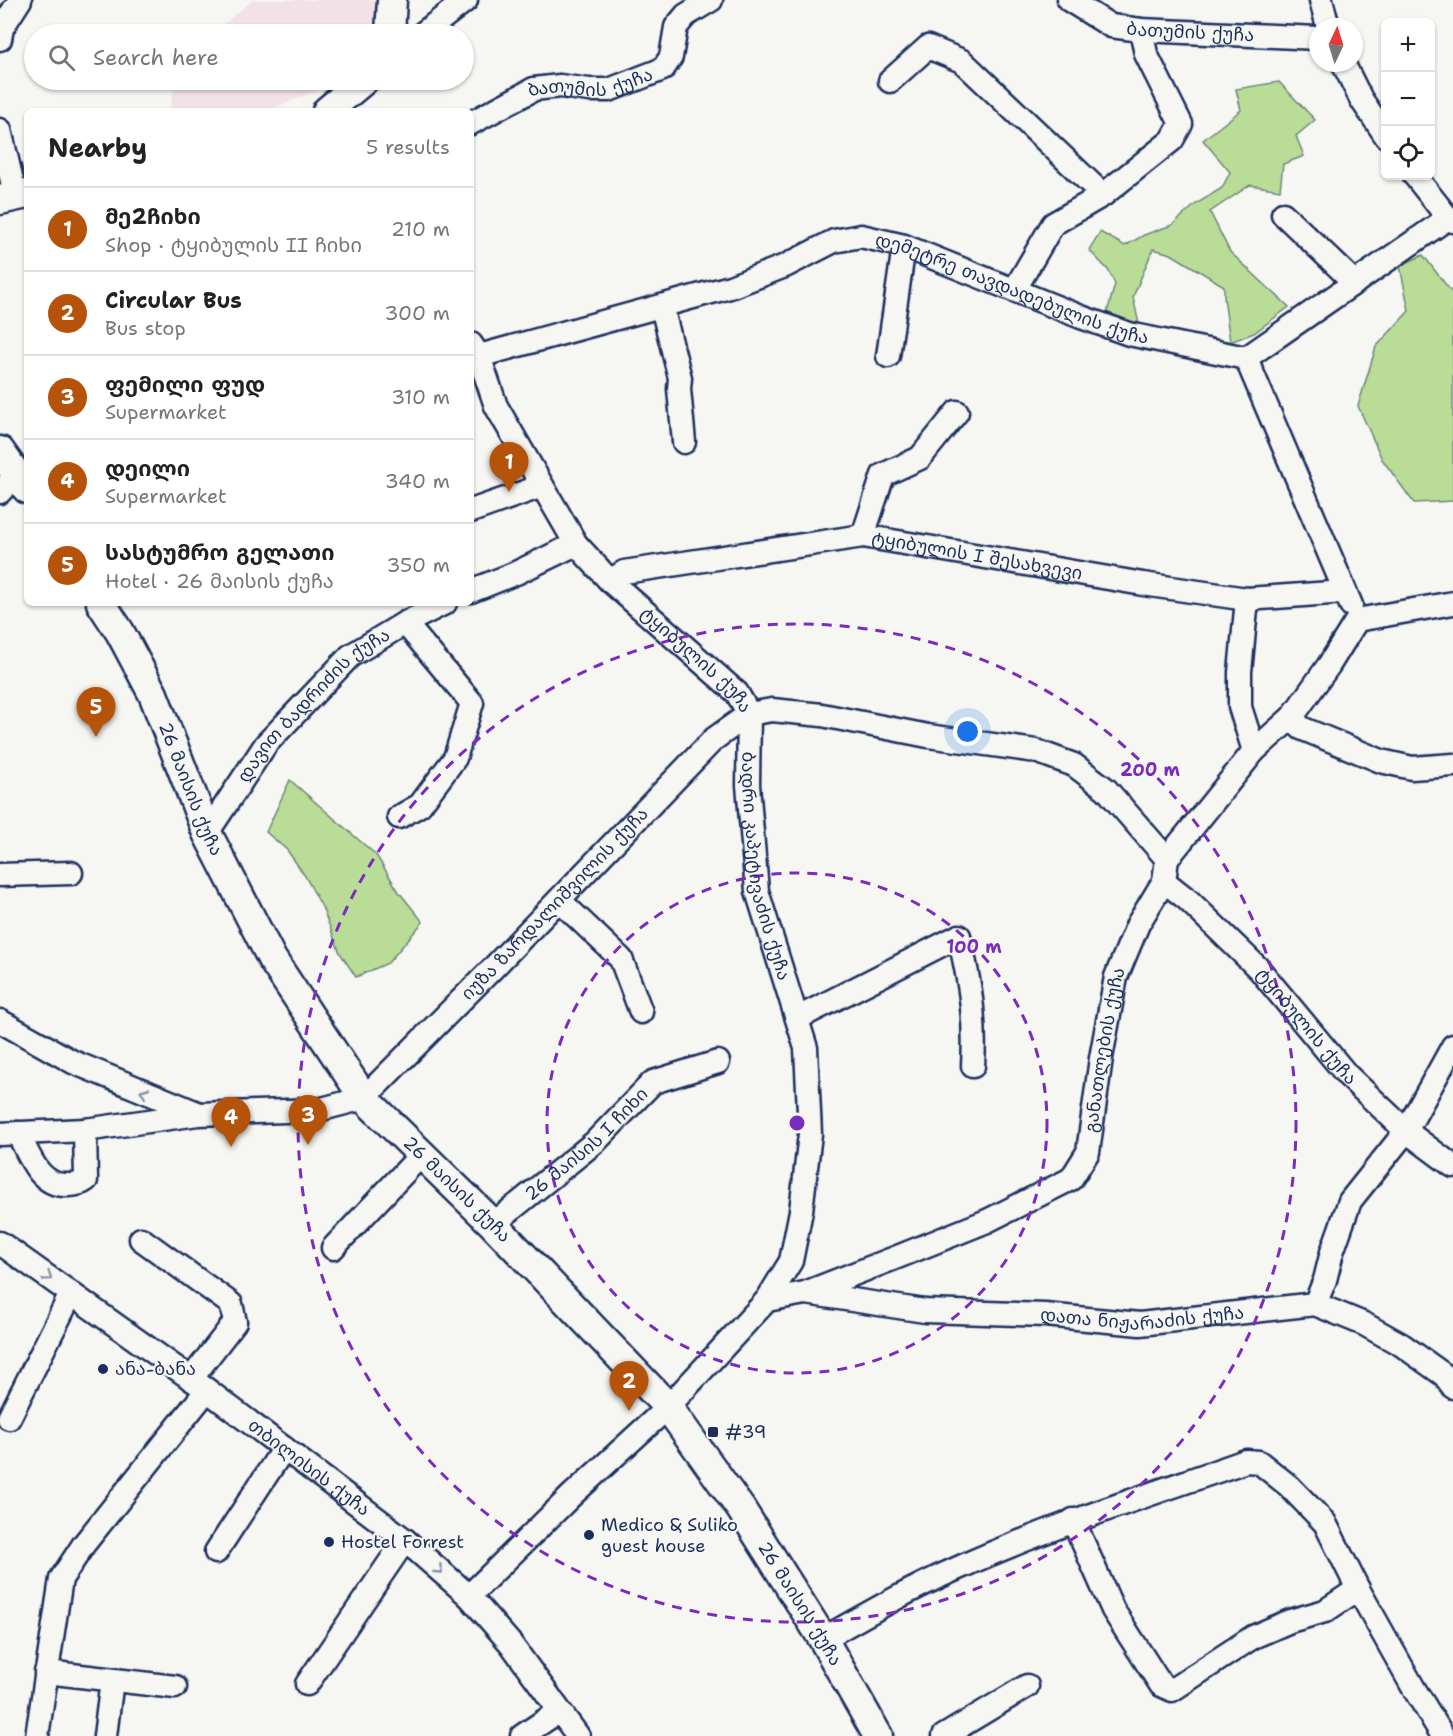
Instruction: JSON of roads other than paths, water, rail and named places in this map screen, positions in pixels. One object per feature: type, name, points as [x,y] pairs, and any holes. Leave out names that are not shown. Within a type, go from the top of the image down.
[{"type":"main road","points":[[391,24],[392,0]]},
{"type":"main road","points":[[331,108],[352,90]]},
{"type":"main road","points":[[0,451],[15,485]]},
{"type":"main road","name":"26 მაისის ქუჩა","points":[[103,606],[120,632],[153,694],[207,833],[272,959],[364,1098],[493,1224],[668,1407],[741,1509],[824,1639],[878,1736]]},
{"type":"street","points":[[1,32],[20,0]]},
{"type":"street","points":[[435,24],[466,0]]},
{"type":"street","name":"ბათუმის ქუჩა","points":[[474,121],[534,89],[560,86],[609,90],[663,69],[671,57],[676,27],[686,15],[711,0]]},
{"type":"street","name":"ბათუმის ქუჩა","points":[[1069,0],[1111,26],[1140,30],[1309,38]]},
{"type":"street","points":[[1322,0],[1326,18]]},
{"type":"street","points":[[1015,289],[1053,224],[1102,195],[1172,140],[1181,124],[1146,54],[1140,30]]},
{"type":"street","points":[[890,81],[928,47],[962,61],[1102,195]]},
{"type":"street","points":[[1348,72],[1361,99],[1381,129]]},
{"type":"street","points":[[0,130],[14,197]]},
{"type":"street","points":[[1418,180],[1450,219],[1246,358],[1357,620],[1453,603]]},
{"type":"street","points":[[1283,213],[1355,283]]},
{"type":"street","name":"დემეტრე თავდადებულის ქუჩა","points":[[475,350],[662,307],[774,271],[834,241],[861,237],[904,246],[1129,334],[1246,358]]},
{"type":"street","points":[[888,356],[904,246]]},
{"type":"street","points":[[662,307],[680,378],[684,442]]},
{"type":"street","name":"ტყიბულის ქუჩა","points":[[475,350],[496,406],[576,544],[610,581],[737,693],[749,714],[772,710],[822,715],[928,735],[1036,751],[1074,765],[1106,789],[1188,900],[1259,969],[1347,1076],[1406,1131],[1453,1166]]},
{"type":"street","points":[[863,536],[883,475],[920,458],[957,412]]},
{"type":"street","points":[[474,510],[542,486]]},
{"type":"street","name":"ტყიბულის I შესახვევი","points":[[610,581],[624,572],[863,536],[1143,584],[1247,599],[1345,592]]},
{"type":"street","points":[[474,590],[516,573],[576,544]]},
{"type":"street","points":[[1247,599],[1240,672],[1240,707],[1254,751]]},
{"type":"street","name":"დავით ბადრიძის ქუჩა","points":[[207,833],[266,744],[350,656],[405,623],[439,606]]},
{"type":"street","name":"განათლების ქუჩა","points":[[767,1300],[804,1293],[987,1221],[1071,1179],[1088,1152],[1101,1058],[1116,977],[1138,924],[1165,870],[1254,751],[1292,717],[1357,620]]},
{"type":"street","points":[[399,817],[420,805],[455,758],[472,703],[405,623]]},
{"type":"street","name":"იუზა ზარდალიშვილის ქუჩა","points":[[364,1098],[714,739],[749,714]]},
{"type":"street","name":"ბადრი კაპეტივაძის ქუჩა","points":[[749,714],[748,785],[757,891],[806,1048],[810,1134],[801,1211],[791,1262],[767,1300]]},
{"type":"street","points":[[1292,717],[1301,728],[1381,761],[1412,768],[1453,765]]},
{"type":"street","points":[[0,875],[70,873]]},
{"type":"street","points":[[558,900],[621,959],[642,1012]]},
{"type":"street","points":[[798,1018],[959,936],[973,1001],[975,1037],[973,1066]]},
{"type":"street","points":[[0,1021],[73,1062],[198,1114]]},
{"type":"street","points":[[1314,1304],[1325,1280],[1350,1201],[1406,1131],[1453,1046]]},
{"type":"street","name":"26 მაისის I ჩიხი","points":[[493,1224],[596,1142],[653,1082],[718,1062]]},
{"type":"street","points":[[9,1134],[85,1130],[198,1114],[318,1110],[364,1098]]},
{"type":"street","points":[[9,1134],[39,1174],[48,1181],[65,1186],[81,1184],[86,1180],[85,1130]]},
{"type":"street","points":[[333,1248],[421,1155]]},
{"type":"street","points":[[37,1736],[61,1579],[199,1385],[234,1322],[231,1304],[141,1239]]},
{"type":"street","name":"თბილისის ქუჩა","points":[[0,1243],[199,1385],[405,1540],[469,1596],[511,1644],[578,1736]]},
{"type":"street","name":"დათა ნიჟარაძის ქუჩა","points":[[804,1293],[925,1311],[1045,1315],[1140,1324],[1314,1304],[1373,1329],[1402,1345],[1450,1379]]},
{"type":"street","points":[[9,1418],[71,1294]]},
{"type":"street","points":[[469,1596],[572,1495],[668,1407],[767,1300]]},
{"type":"street","points":[[216,1552],[284,1448]]},
{"type":"street","points":[[824,1639],[927,1582],[1073,1520],[1246,1461],[1259,1462],[1289,1486],[1325,1523],[1358,1589],[1443,1736]]},
{"type":"street","points":[[1073,1520],[1113,1610],[1161,1685],[1172,1690],[1253,1637],[1290,1621],[1325,1611],[1358,1589]]},
{"type":"street","points":[[308,1684],[405,1540]]},
{"type":"street","points":[[46,1672],[175,1687]]},
{"type":"street","points":[[105,1736],[111,1680]]},
{"type":"street","points":[[944,1736],[1027,1686]]},
{"type":"street","points":[[522,1736],[559,1711]]},
{"type":"place","name":"მე2ჩიხი","points":[[509,492]]},
{"type":"place","name":"სასტუმრო გელათი","points":[[96,737]]},
{"type":"place","name":"ფემილი ფუდ","points":[[308,1145]]},
{"type":"place","name":"დეილი","points":[[231,1147]]},
{"type":"place","name":"ანა-ბანა","points":[[103,1369]]},
{"type":"place","name":"Circular Bus","points":[[629,1411]]},
{"type":"place","name":"#39","points":[[713,1432]]},
{"type":"place","name":"Medico & Suliko guest house","points":[[589,1535]]},
{"type":"place","name":"Hostel Forrest","points":[[329,1542]]}]
